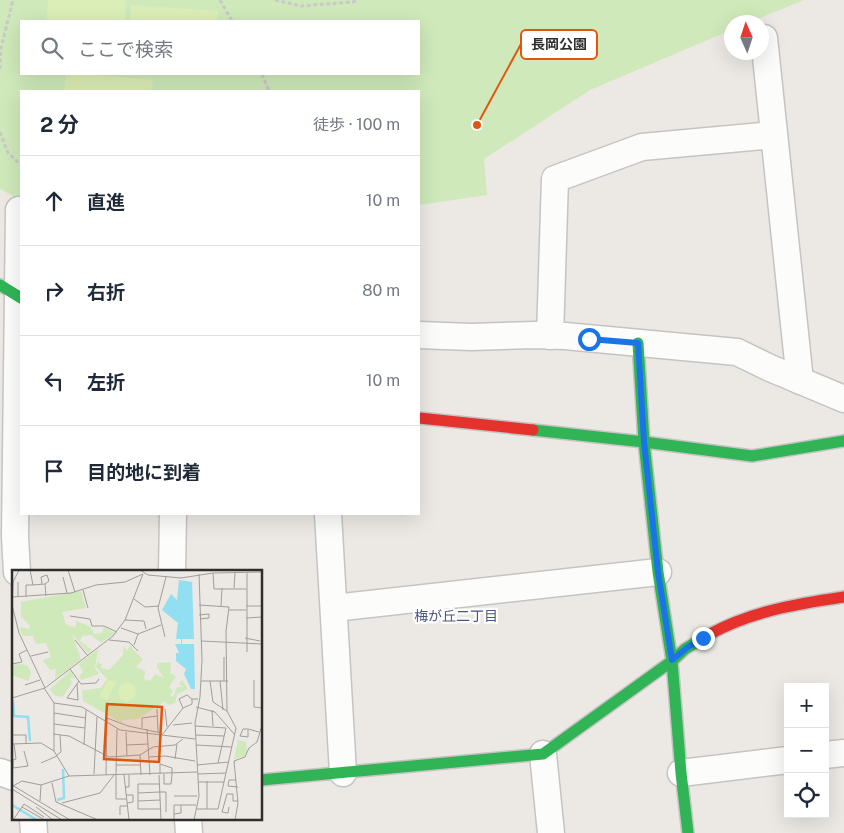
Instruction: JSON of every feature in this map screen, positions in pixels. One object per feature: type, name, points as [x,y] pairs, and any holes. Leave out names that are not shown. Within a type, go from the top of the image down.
[{"type":"street","points":[[766,60],[800,381]]},
{"type":"street","points":[[550,336],[555,179],[642,147],[774,135]]},
{"type":"street","points":[[17,570],[13,293],[20,210]]},
{"type":"street","points":[[420,335],[470,337],[550,336],[737,352],[844,399]]},
{"type":"street","points":[[638,343],[644,442],[658,572],[672,660],[688,833]]},
{"type":"street","points":[[420,418],[644,442],[752,456],[844,441]]},
{"type":"street","points":[[172,570],[173,515]]},
{"type":"street","points":[[328,515],[343,773]]},
{"type":"street","points":[[334,608],[658,572]]},
{"type":"street","points":[[262,780],[543,754],[688,647],[718,630],[784,606],[844,598]]},
{"type":"street","points":[[829,755],[844,753]]},
{"type":"street","points":[[543,754],[551,833]]},
{"type":"street","points":[[681,773],[784,760]]},
{"type":"street","points":[[0,772],[12,776]]},
{"type":"street","points":[[33,820],[34,833]]},
{"type":"street","points":[[188,820],[189,833]]},
{"type":"path","points":[[0,69],[1,48],[13,0]]},
{"type":"path","points":[[220,0],[231,20]]},
{"type":"path","points":[[275,0],[301,6],[353,2],[357,0]]},
{"type":"path","points":[[262,75],[269,90]]},
{"type":"path","points":[[0,132],[8,153],[20,165]]},
{"type":"green space","points":[[0,0],[804,0],[767,15],[724,15],[724,33],[590,90],[484,159],[487,195],[420,205],[420,90],[20,90],[20,199],[0,189]]},
{"type":"green space","points":[[48,0],[126,0],[125,20],[47,20]]},
{"type":"green space","points":[[131,5],[218,11],[217,20],[130,20]]},
{"type":"green space","points":[[66,75],[96,75],[153,80],[151,90],[64,90]]},
{"type":"traffic: fast","points":[[0,285],[20,297]]},
{"type":"traffic: fast","points":[[638,343],[644,442],[658,572],[672,661],[688,833]]},
{"type":"traffic: fast","points":[[533,430],[752,456],[844,441]]},
{"type":"traffic: fast","points":[[262,780],[543,754],[672,661],[685,649],[710,634]]},
{"type":"traffic: jam","points":[[420,418],[533,430]]},
{"type":"traffic: jam","points":[[710,634],[758,614],[844,597]]},
{"type":"place","name":"長岡公園","points":[[477,125]]},
{"type":"district","name":"梅が丘二丁目","points":[[456,616]]},
{"type":"route","points":[[589,339],[638,343],[644,442],[658,572],[672,660],[703,638]]}]
